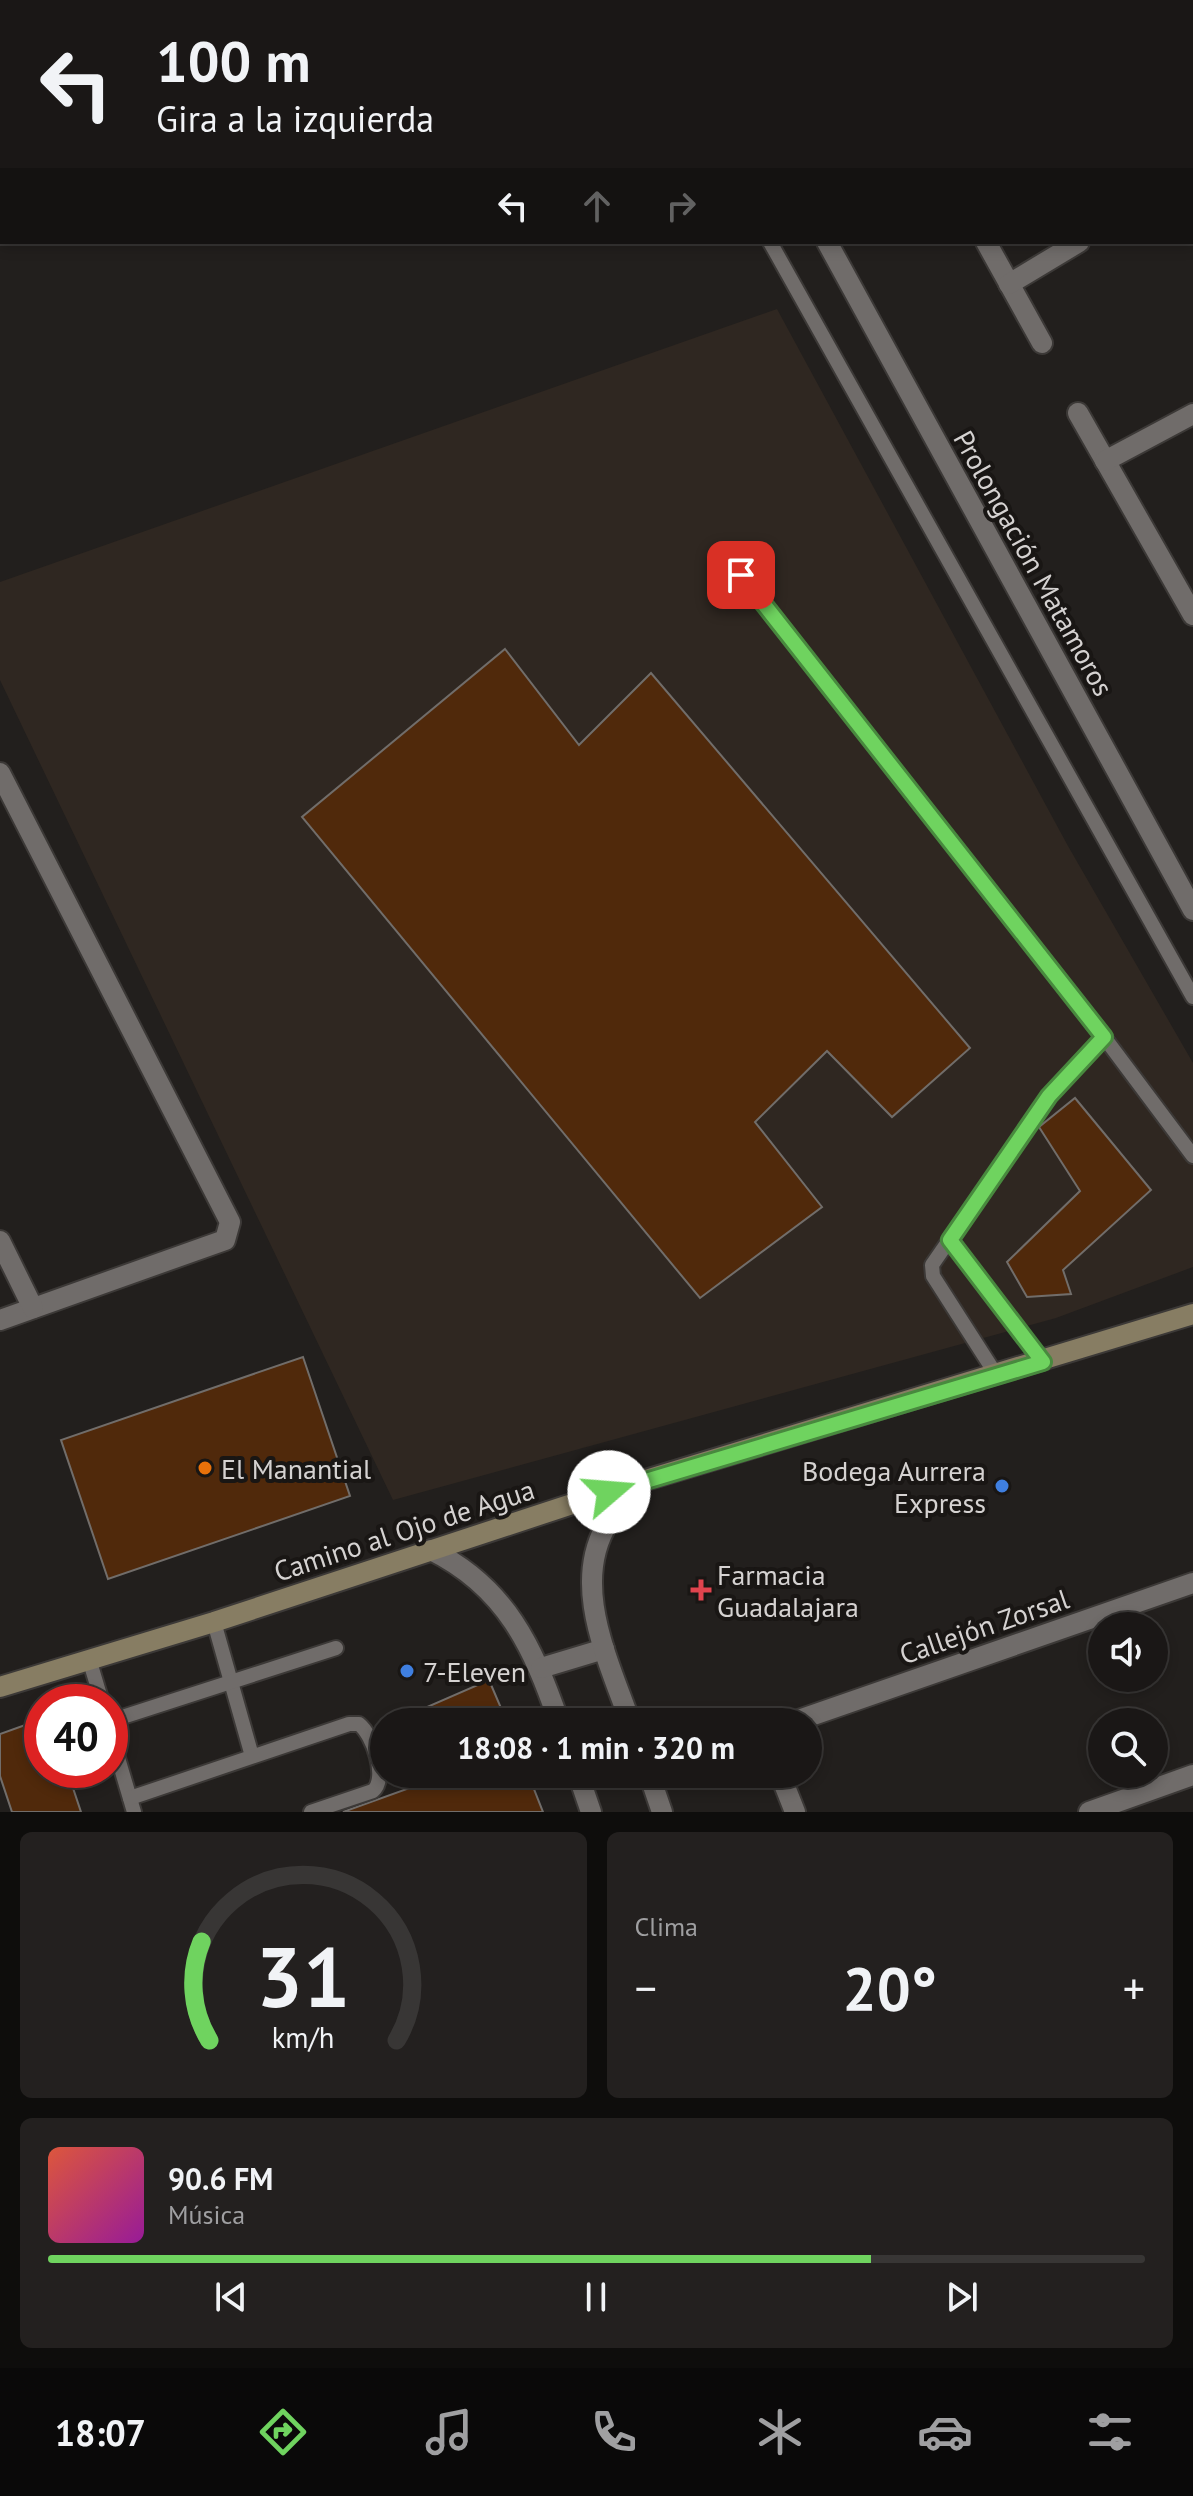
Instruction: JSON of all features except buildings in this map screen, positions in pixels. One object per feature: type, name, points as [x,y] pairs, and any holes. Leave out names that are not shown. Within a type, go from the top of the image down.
[{"type":"street","name":"Prolongación Matamoros","points":[[828,244],[1193,910]]},
{"type":"street","points":[[987,244],[1042,343]]},
{"type":"street","points":[[1009,284],[1076,244]]},
{"type":"street","points":[[1078,413],[1193,615]]},
{"type":"street","points":[[1105,461],[1193,414]]},
{"type":"street","points":[[0,773],[230,1222],[230,1232],[225,1240],[0,1320]]},
{"type":"street","points":[[0,1241],[33,1308]]},
{"type":"street","name":"Camino al Ojo de Agua","points":[[0,1687],[90,1662],[639,1482],[997,1376],[1193,1314]]},
{"type":"street","points":[[625,1708],[592,1606],[596,1563],[607,1523],[639,1482]]},
{"type":"street","points":[[431,1550],[472,1573],[497,1598],[541,1668],[554,1708]]},
{"type":"street","name":"Callejón Zorsal","points":[[822,1712],[1193,1583]]},
{"type":"street","points":[[541,1668],[604,1649]]},
{"type":"street","points":[[1089,1812],[1193,1775]]},
{"type":"street","points":[[583,1788],[591,1812]]},
{"type":"street","points":[[654,1788],[662,1812]]},
{"type":"street","points":[[786,1788],[795,1812]]},
{"type":"lane","points":[[771,244],[1193,997]]},
{"type":"lane","points":[[721,550],[1104,1037],[1193,1156]]},
{"type":"lane","points":[[997,1376],[931,1272],[932,1265],[1049,1096],[1104,1037]]},
{"type":"lane","points":[[950,1240],[1043,1362]]},
{"type":"lane","points":[[214,1622],[252,1756]]},
{"type":"lane","points":[[128,1715],[336,1648]]},
{"type":"lane","points":[[90,1662],[97,1684]]},
{"type":"lane","points":[[132,1805],[252,1756],[349,1724],[364,1728],[381,1775],[380,1784],[373,1791],[311,1812]]},
{"type":"shaded area","points":[[777,309],[1068,846],[1193,1063],[1193,1267],[1056,1318],[393,1500],[0,680],[0,582]]},
{"type":"place","name":"El Manantial","points":[[205,1468]]},
{"type":"place","name":"Bodega Aurrera Express","points":[[1002,1486]]},
{"type":"place","name":"Farmacia Guadalajara","points":[[701,1590]]},
{"type":"place","name":"7-Eleven","points":[[407,1671]]},
{"type":"route","points":[[609,1492],[1043,1362],[950,1240],[1049,1096],[1104,1037],[741,575]]}]
